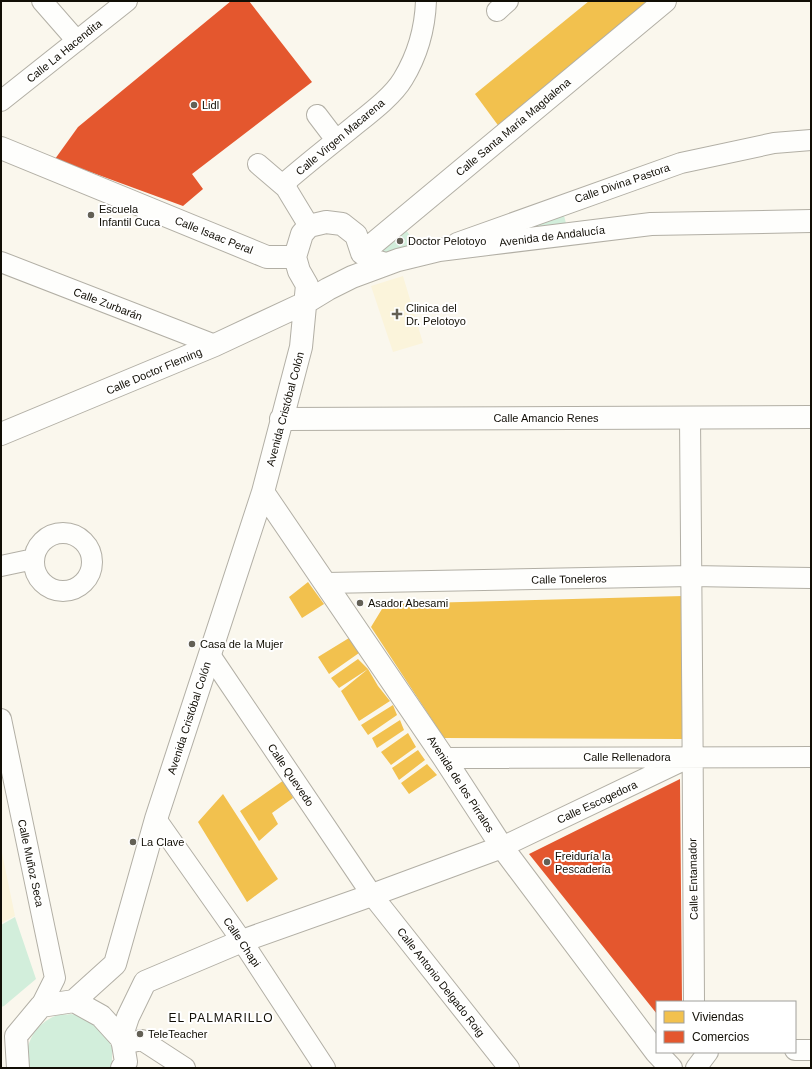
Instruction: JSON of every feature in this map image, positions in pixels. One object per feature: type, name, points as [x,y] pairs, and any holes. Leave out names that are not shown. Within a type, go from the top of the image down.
[{"type":"main road","name":"Calle Santa María Magdalena","points":[[362,253],[665,1]]},
{"type":"main road","name":"Calle Isaac Peral","points":[[1,148],[267,257],[295,257]]},
{"type":"main road","name":"Avenida de Andalucía","points":[[305,304],[328,289],[352,277],[386,264],[439,250],[651,224],[811,221]]},
{"type":"main road","points":[[295,257],[302,234],[309,226],[326,222],[342,224],[356,235],[362,253],[372,260],[386,264]]},
{"type":"main road","name":"Avenida Cristóbal Colón","points":[[74,1001],[115,964],[156,819],[263,492],[301,347],[307,285],[299,271],[295,257]]},
{"type":"main road","name":"Calle Doctor Fleming","points":[[1,434],[214,345],[305,304]]},
{"type":"main road","name":"Calle Amancio Renes","points":[[281,419],[811,417]]},
{"type":"main road","name":"Avenida de los Pirralos","points":[[263,492],[444,758],[502,847],[656,1051]]},
{"type":"main road","points":[[122,1068],[126,1062],[122,1041],[128,1017],[144,982],[242,941],[502,847]]},
{"type":"main road","points":[[18,1068],[16,1036],[42,1006],[74,1001],[101,1016],[122,1041]]},
{"type":"main road","name":"Avenida de los Pirralos","points":[[658,1053],[671,1068]]},
{"type":"street","points":[[42,1],[77,41]]},
{"type":"street","name":"Calle La Hacendita","points":[[1,101],[127,1]]},
{"type":"street","name":"Calle Virgen Macarena","points":[[286,188],[288,180],[371,112],[388,97],[402,80],[416,50],[425,19],[426,1]]},
{"type":"street","points":[[317,115],[336,140]]},
{"type":"street","name":"Calle Divina Pastora","points":[[439,250],[680,163],[774,143],[811,140]]},
{"type":"street","points":[[258,164],[286,188],[309,226]]},
{"type":"street","name":"Calle Zurbarán","points":[[1,262],[214,345]]},
{"type":"street","name":"Calle Entamador","points":[[690,418],[694,1001]]},
{"type":"street","points":[[1,566],[34,559]]},
{"type":"street","name":"Calle Toneleros","points":[[326,584],[692,576],[811,578]]},
{"type":"street","name":"Calle Quevedo","points":[[210,655],[372,895]]},
{"type":"street","name":"Calle Muñoz Seca","points":[[1,718],[54,978],[42,1006]]},
{"type":"street","name":"Calle Escogedora","points":[[502,847],[692,757]]},
{"type":"street","name":"Calle Rellenadora","points":[[444,758],[811,757]]},
{"type":"street","name":"Calle Chapi","points":[[156,819],[242,941],[325,1068]]},
{"type":"street","name":"Calle Antonio Delgado Roig","points":[[372,895],[509,1068]]},
{"type":"street","points":[[122,1041],[142,1040],[185,1068]]},
{"type":"street","points":[[796,1050],[811,1050]]},
{"type":"street","points":[[696,1068],[707,1053]]},
{"type":"shaded area","name":"Clinica del Dr. Pelotoyo","points":[[403,276],[423,343],[393,352],[371,286]]},
{"type":"shaded area","points":[[1,848],[15,916],[1,923]]},
{"type":"green space","points":[[562,208],[568,231],[505,235]]},
{"type":"green space","points":[[404,227],[417,246],[371,256]]},
{"type":"green space","points":[[15,917],[36,979],[1,1007],[1,925]]},
{"type":"green space","points":[[71,1014],[85,1017],[106,1034],[112,1048],[112,1062],[110,1068],[28,1068],[27,1052],[32,1037],[36,1031],[41,1025],[55,1016]]},
{"type":"building: Viviendas","points":[[589,1],[654,1],[500,128],[475,94]]},
{"type":"building: Viviendas","points":[[308,582],[324,604],[302,618],[289,597]]},
{"type":"building: Viviendas","points":[[683,596],[682,739],[444,738],[371,627],[385,604]]},
{"type":"building: Viviendas","points":[[349,638],[359,653],[329,674],[318,657]]},
{"type":"building: Viviendas","points":[[358,659],[368,669],[339,688],[331,678]]},
{"type":"building: Viviendas","points":[[368,669],[378,686],[390,701],[359,721],[341,691]]},
{"type":"building: Viviendas","points":[[393,705],[397,715],[368,735],[361,725]]},
{"type":"building: Viviendas","points":[[400,720],[404,730],[377,748],[372,738]]},
{"type":"building: Viviendas","points":[[408,733],[416,747],[391,765],[381,752]]},
{"type":"building: Viviendas","points":[[418,750],[425,760],[399,780],[392,768]]},
{"type":"building: Viviendas","points":[[427,764],[437,775],[409,794],[401,783]]},
{"type":"building: Viviendas","points":[[284,780],[293,798],[272,813],[278,824],[259,841],[240,811]]},
{"type":"building: Viviendas","points":[[223,794],[278,879],[247,902],[198,822]]},
{"type":"building: Comercios","name":"Lidl","points":[[231,1],[249,1],[312,82],[192,174],[203,189],[183,206],[55,159],[78,127]]},
{"type":"building: Comercios","points":[[680,779],[682,1001],[656,1001],[656,1013],[529,854]]},
{"type":"place","name":"Lidl","points":[[194,105]]},
{"type":"place","name":"Escuela Infantil Cuca","points":[[91,215]]},
{"type":"place","name":"Doctor Pelotoyo","points":[[400,241]]},
{"type":"place","name":"Clinica del Dr. Pelotoyo","points":[[397,314]]},
{"type":"place","name":"Asador Abesami","points":[[360,603]]},
{"type":"place","name":"Casa de la Mujer","points":[[192,644]]},
{"type":"place","name":"La Clave","points":[[133,842]]},
{"type":"place","name":"Freiduría la Pescadería","points":[[547,862]]},
{"type":"place","name":"TeleTeacher","points":[[140,1034]]},
{"type":"district","name":"EL PALMARILLO","points":[[221,1018]]}]
